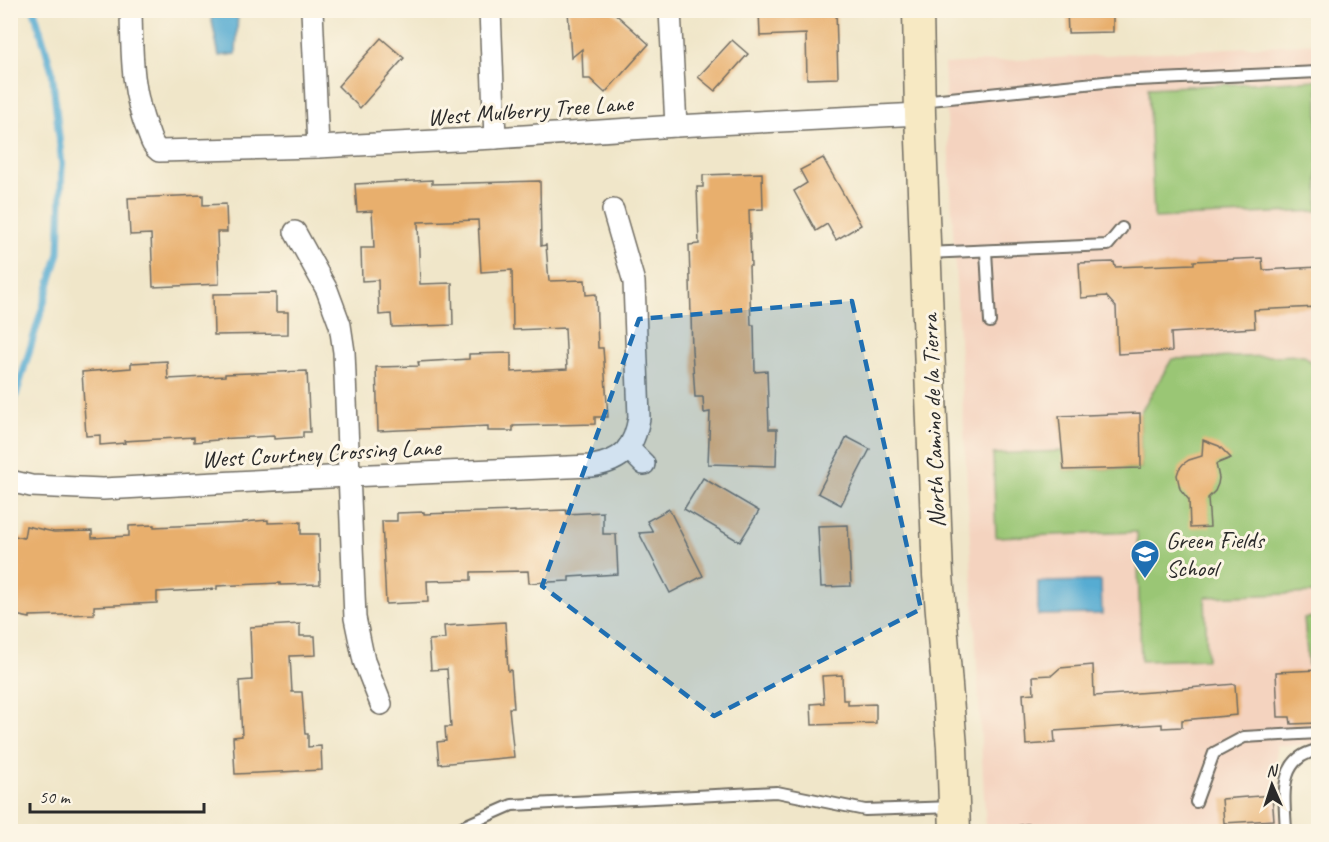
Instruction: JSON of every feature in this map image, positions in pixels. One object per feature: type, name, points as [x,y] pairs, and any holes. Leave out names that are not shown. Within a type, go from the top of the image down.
[{"type":"street","name":"West Mulberry Tree Lane","points":[[131,10],[134,82],[140,113],[153,146],[159,151],[318,147],[495,138],[921,108]]},
{"type":"street","points":[[312,10],[318,147]]},
{"type":"street","points":[[489,10],[495,138]]},
{"type":"street","points":[[670,10],[676,126]]},
{"type":"street","name":"North Camino de la Tierra","points":[[918,10],[938,575],[952,747],[954,819]]},
{"type":"street","points":[[613,210],[634,282],[639,418],[634,439],[628,448],[644,464]]},
{"type":"street","points":[[295,232],[327,290],[340,325],[344,352],[355,618],[364,661],[381,704]]},
{"type":"street","name":"West Courtney Crossing Lane","points":[[10,482],[32,486],[103,489],[592,466],[620,457],[628,448]]},
{"type":"lane","points":[[921,108],[1114,81],[1318,72]]},
{"type":"lane","points":[[926,253],[1108,245],[1122,228]]},
{"type":"lane","points":[[986,251],[990,322]]},
{"type":"lane","points":[[1196,802],[1214,753],[1244,736],[1318,733]]},
{"type":"lane","points":[[1286,831],[1284,785],[1291,765],[1307,752],[1318,750]]},
{"type":"lane","points":[[434,831],[455,830],[512,805],[777,792],[865,810],[954,819]]},
{"type":"highlighted area","points":[[852,301],[921,609],[714,716],[542,586],[639,319]]},
{"type":"shaded area","name":"Green Fields School","points":[[1318,43],[1318,744],[1276,746],[1281,831],[986,831],[944,64]]},
{"type":"green space","points":[[1318,80],[1318,211],[1154,218],[1148,88]]},
{"type":"green space","points":[[1304,355],[1318,369],[1318,593],[1205,597],[1207,659],[1141,661],[1137,532],[996,537],[993,454],[1063,451],[1064,470],[1141,468],[1140,413],[1172,359]]},
{"type":"green space","points":[[1318,617],[1318,664],[1308,665],[1304,618]]},
{"type":"water","points":[[210,11],[238,11],[236,54],[219,56]]},
{"type":"water","points":[[1101,581],[1102,614],[1038,615],[1038,582]]},
{"type":"building","points":[[568,10],[611,10],[649,44],[605,93],[590,79],[583,79],[582,49],[571,58]]},
{"type":"building","points":[[759,10],[836,10],[838,78],[807,79],[806,34],[760,36]]},
{"type":"building","points":[[1067,10],[1113,10],[1113,32],[1068,33]]},
{"type":"building","points":[[381,38],[404,58],[360,108],[338,86]]},
{"type":"building","points":[[732,40],[748,54],[715,91],[698,77]]},
{"type":"building","points":[[823,158],[861,225],[836,240],[827,224],[816,231],[794,191],[807,183],[800,170]]},
{"type":"building","points":[[762,173],[763,209],[749,210],[751,325],[754,325],[755,372],[767,371],[769,429],[777,429],[776,466],[708,464],[710,412],[704,413],[703,397],[695,397],[692,350],[689,245],[699,244],[697,187],[703,187],[703,175]]},
{"type":"building","points":[[432,180],[432,184],[540,181],[541,246],[546,245],[549,281],[585,280],[586,295],[596,294],[598,348],[603,348],[608,417],[595,417],[595,424],[513,426],[513,431],[488,431],[488,426],[378,431],[376,367],[419,366],[418,362],[469,359],[469,354],[511,353],[511,372],[567,369],[565,328],[513,330],[512,270],[481,272],[478,220],[418,222],[420,284],[452,283],[453,325],[392,327],[391,314],[379,315],[378,280],[362,281],[361,248],[374,248],[372,211],[357,212],[355,184]]},
{"type":"building","points":[[203,195],[203,205],[226,204],[227,232],[217,232],[219,284],[153,287],[151,234],[130,235],[128,198]]},
{"type":"building","points":[[1262,258],[1263,270],[1318,267],[1318,307],[1254,310],[1255,328],[1171,333],[1172,351],[1118,354],[1116,307],[1106,296],[1081,298],[1079,263],[1114,262],[1115,267],[1194,264],[1194,261]]},
{"type":"building","points":[[276,293],[276,312],[288,312],[288,334],[214,335],[213,294]]},
{"type":"building","points":[[167,361],[168,379],[307,371],[310,432],[303,432],[303,437],[274,439],[274,436],[194,442],[194,437],[124,441],[125,443],[100,445],[100,435],[86,436],[82,372],[131,368],[131,363]]},
{"type":"building","points":[[1140,413],[1141,468],[1064,470],[1059,416]]},
{"type":"building","points":[[847,437],[870,449],[841,505],[818,493]]},
{"type":"building","points":[[1203,440],[1219,446],[1231,458],[1216,464],[1218,484],[1208,498],[1210,527],[1190,528],[1189,500],[1180,489],[1177,475],[1183,464],[1202,456]]},
{"type":"building","points":[[703,478],[759,511],[740,542],[684,509]]},
{"type":"building","points":[[669,509],[703,576],[670,593],[639,533],[653,532],[647,521]]},
{"type":"building","points":[[566,510],[567,514],[603,512],[603,534],[616,534],[618,574],[569,577],[569,581],[529,583],[528,571],[471,572],[471,580],[427,581],[428,602],[386,604],[382,521],[397,521],[397,513]]},
{"type":"building","points":[[268,520],[268,523],[301,522],[301,534],[319,534],[320,584],[217,586],[217,589],[157,592],[157,603],[94,606],[94,614],[30,616],[30,618],[10,614],[10,535],[24,538],[26,526],[54,532],[92,531],[92,538],[129,536],[129,526],[154,525],[154,527]]},
{"type":"building","points":[[848,525],[851,586],[821,587],[818,526]]},
{"type":"building","points":[[505,622],[508,671],[511,670],[514,708],[509,708],[514,757],[439,764],[437,742],[446,741],[445,727],[451,727],[447,669],[431,670],[429,640],[445,639],[444,626]]},
{"type":"building","points":[[300,624],[300,636],[315,636],[316,655],[290,656],[292,692],[302,692],[308,747],[321,746],[322,770],[235,774],[233,737],[242,736],[239,681],[252,680],[250,627]]},
{"type":"building","points":[[1093,665],[1094,696],[1235,684],[1237,715],[1182,720],[1182,727],[1162,728],[1162,724],[1054,731],[1055,743],[1026,745],[1023,694],[1034,693],[1033,676],[1052,675],[1060,668]]},
{"type":"building","points":[[1318,670],[1318,723],[1291,724],[1290,717],[1278,717],[1276,672]]},
{"type":"building","points":[[842,675],[843,700],[848,700],[848,705],[876,704],[876,723],[812,725],[811,704],[824,703],[822,676]]},
{"type":"building","points":[[1272,795],[1274,820],[1224,823],[1222,799]]},
{"type":"waterway","points":[[10,415],[59,253],[62,165],[52,71],[34,10]]},
{"type":"place","name":"Green Fields School","points":[[1145,580]]}]
